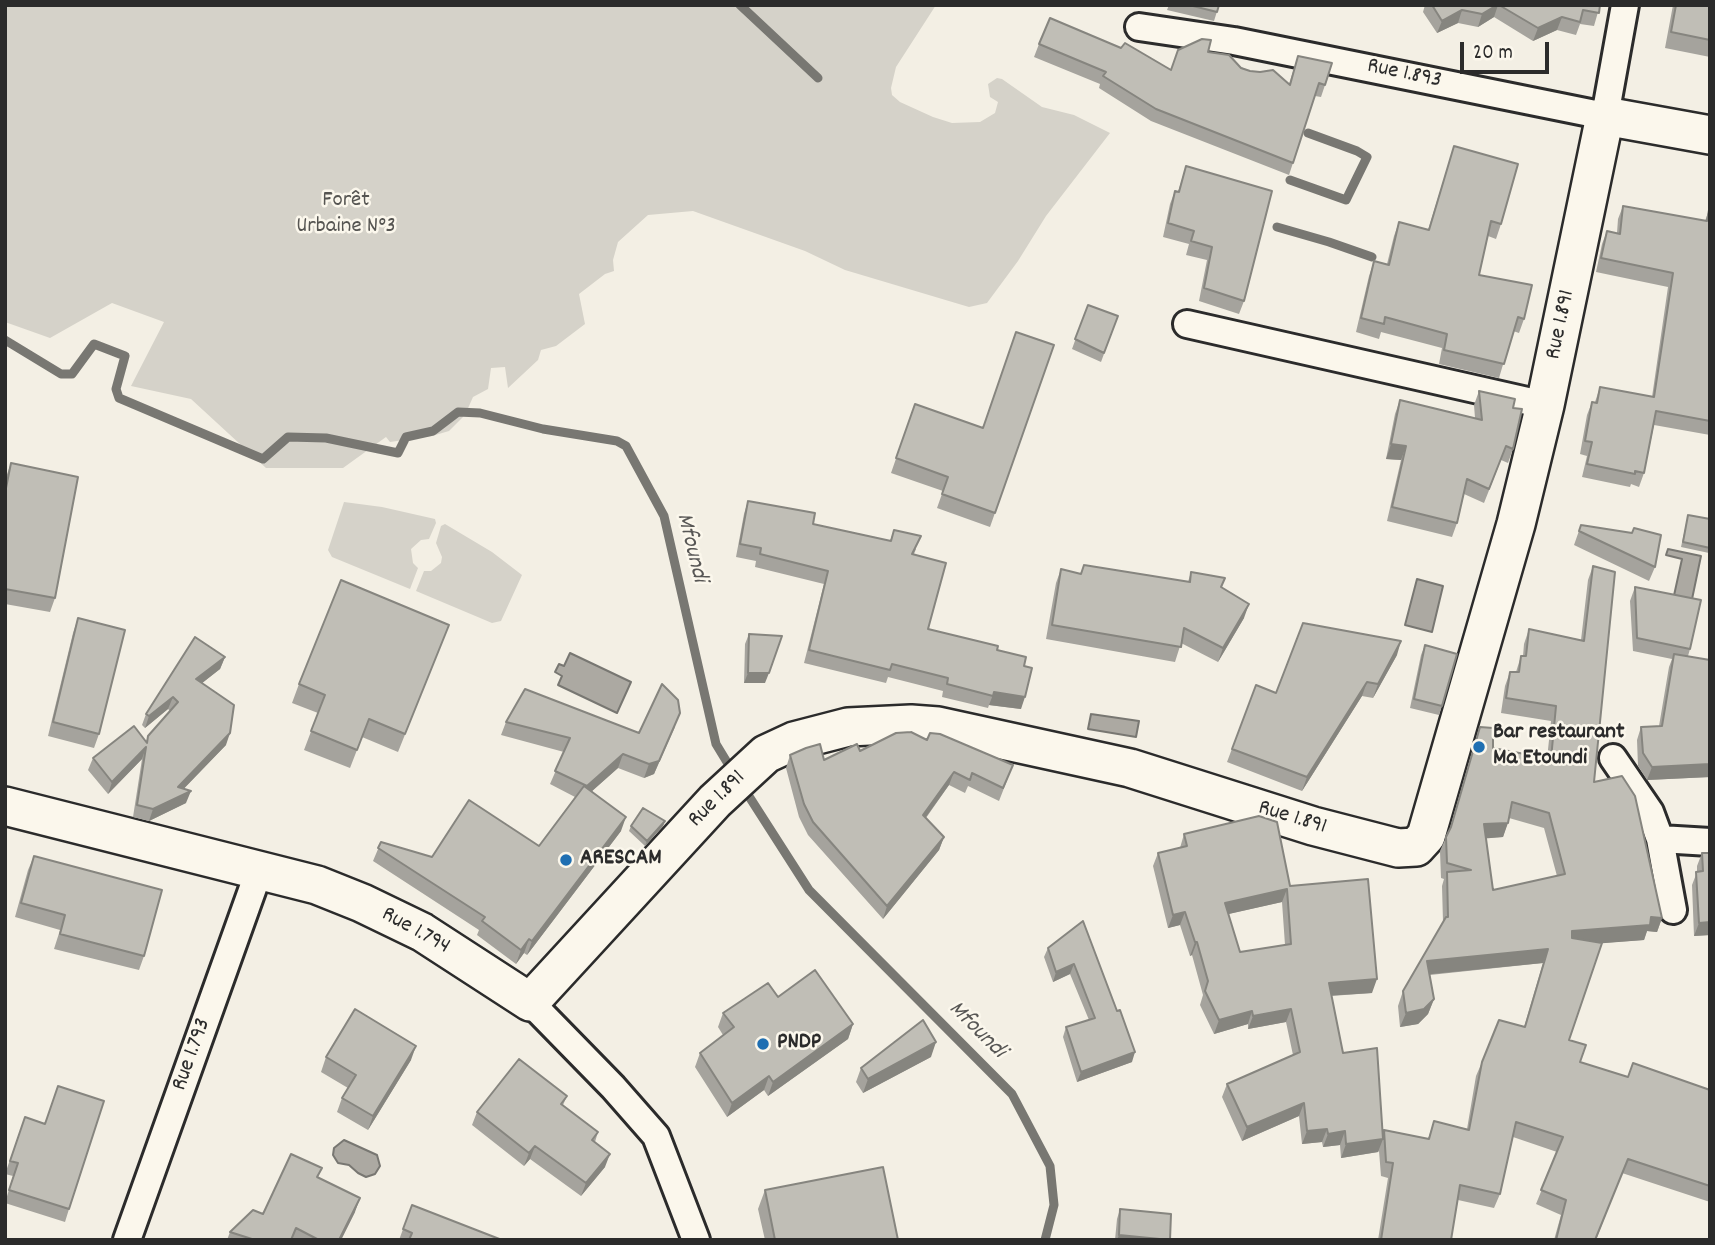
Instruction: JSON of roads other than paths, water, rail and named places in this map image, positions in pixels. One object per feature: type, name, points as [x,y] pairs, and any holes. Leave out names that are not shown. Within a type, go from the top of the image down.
[{"type":"street","points":[[1605,116],[1625,5]]},
{"type":"street","name":"Rue 1.893","points":[[1139,27],[1234,41],[1710,135]]},
{"type":"street","name":"Rue 1.891","points":[[530,1002],[715,801],[766,754],[794,741],[848,727],[911,724],[938,726],[1130,768],[1312,826],[1398,848],[1416,847],[1426,836],[1516,524],[1545,405],[1605,116]]},
{"type":"street","points":[[1187,324],[1545,405]]},
{"type":"street","points":[[1613,758],[1650,812],[1660,839],[1674,910]]},
{"type":"street","name":"Rue 1.794","points":[[5,806],[317,885],[422,932],[530,1002],[613,1087],[656,1136],[696,1240]]},
{"type":"street","points":[[1660,839],[1710,842]]},
{"type":"street","name":"Rue 1.793","points":[[127,1240],[259,871]]},
{"type":"waterway","points":[[740,5],[818,78]]},
{"type":"waterway","points":[[1290,180],[1346,200],[1367,157],[1308,133]]},
{"type":"waterway","points":[[1277,227],[1372,257]]},
{"type":"waterway","name":"Mfoundi","points":[[5,340],[61,374],[72,374],[94,344],[125,356],[116,389],[119,398],[263,459],[288,437],[326,438],[398,453],[406,437],[433,431],[458,412],[480,413],[543,429],[617,441],[626,446],[664,516],[716,744],[733,772]]},
{"type":"waterway","name":"Mfoundi","points":[[743,787],[809,890],[1012,1094],[1050,1166],[1054,1205],[1045,1240]]},
{"type":"place","name":"Bar restaurant Ma Etoundi","points":[[1479,747]]},
{"type":"place","name":"ARESCAM","points":[[566,860]]},
{"type":"place","name":"PNDP","points":[[763,1044]]},
{"type":"park label","name":"Forêt Urbaine N°3","points":[[346,215]]}]
